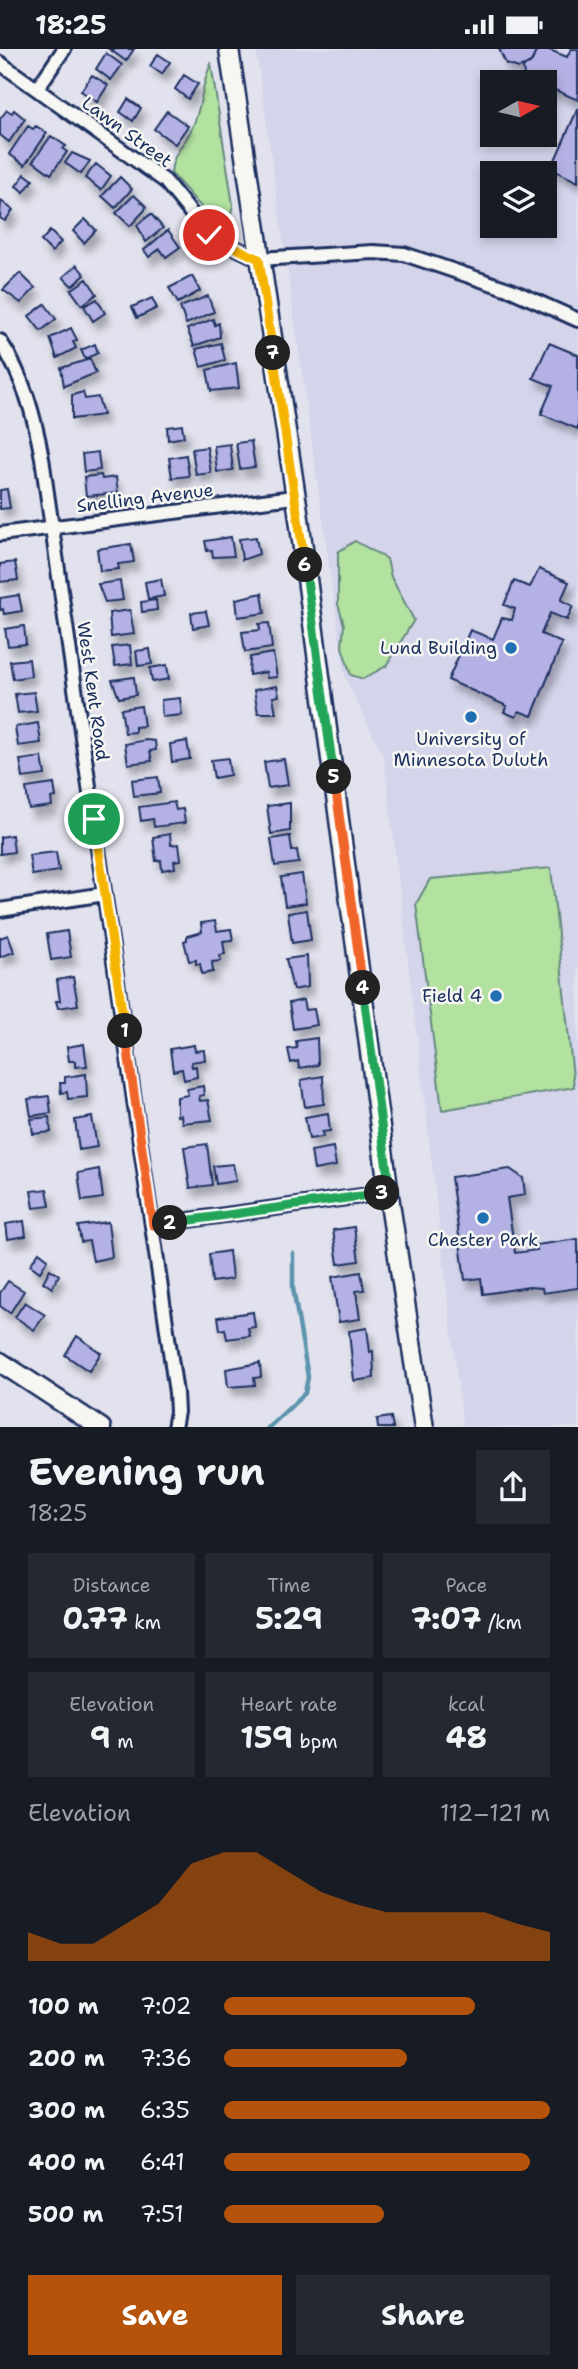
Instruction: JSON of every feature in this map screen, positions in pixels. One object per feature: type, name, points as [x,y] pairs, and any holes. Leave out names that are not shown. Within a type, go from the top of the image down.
[{"type":"street","points":[[37,89],[64,49]]},
{"type":"street","points":[[229,49],[424,1427]]},
{"type":"street","name":"Lawn Street","points":[[0,63],[165,181],[209,235],[259,259]]},
{"type":"street","points":[[259,259],[373,251],[404,254],[511,290],[578,320]]},
{"type":"street","name":"West Kent Road","points":[[0,341],[17,367],[33,406],[153,1225],[176,1393],[177,1412],[174,1427]]},
{"type":"street","name":"Snelling Avenue","points":[[0,534],[293,496]]},
{"type":"street","points":[[0,910],[105,894]]},
{"type":"street","points":[[153,1225],[390,1192]]},
{"type":"street","points":[[0,1362],[101,1427]]},
{"type":"shaded area","name":"University of Minnesota Duluth","points":[[256,49],[578,49],[578,1427],[463,1427],[384,758],[345,677]]},
{"type":"green space","points":[[211,64],[233,205],[231,214],[218,226],[171,173],[176,155],[195,120]]},
{"type":"green space","points":[[355,541],[387,559],[391,577],[414,620],[386,666],[363,679],[351,675],[342,647],[344,625],[338,604],[338,552]]},
{"type":"green space","name":"Field 4","points":[[551,868],[574,1087],[442,1110],[416,904],[430,879]]},
{"type":"building","points":[[109,49],[134,49],[126,61]]},
{"type":"building","points":[[499,49],[537,50],[530,64],[519,68],[506,64]]},
{"type":"building","points":[[537,49],[547,49],[567,57],[571,49],[578,49],[578,100],[557,91],[557,70],[523,70],[532,61]]},
{"type":"building","points":[[106,53],[122,65],[111,80],[96,69]]},
{"type":"building","points":[[158,54],[170,62],[162,74],[150,66]]},
{"type":"building","points":[[92,75],[108,85],[97,102],[81,91]]},
{"type":"building","points":[[184,75],[198,84],[188,99],[175,89]]},
{"type":"building","points":[[128,99],[141,108],[133,121],[120,112]]},
{"type":"building","points":[[578,108],[578,182],[557,172],[557,161],[555,161]]},
{"type":"building","points":[[7,110],[12,113],[14,110],[25,119],[9,142],[0,135],[0,119]]},
{"type":"building","points":[[167,111],[188,126],[175,144],[154,129]]},
{"type":"building","points":[[28,126],[33,129],[36,126],[47,133],[25,165],[9,154]]},
{"type":"building","points":[[51,136],[66,146],[63,149],[67,152],[51,174],[33,161]]},
{"type":"building","points":[[72,153],[90,161],[81,174],[65,163]]},
{"type":"building","points":[[96,164],[111,176],[101,190],[85,178]]},
{"type":"building","points":[[25,174],[33,180],[24,192],[16,186]]},
{"type":"building","points":[[120,177],[132,189],[115,208],[102,196]]},
{"type":"building","points":[[134,195],[146,206],[130,226],[116,213]]},
{"type":"building","points":[[1,201],[13,210],[5,221],[0,218]]},
{"type":"building","points":[[151,214],[163,228],[146,242],[137,225]]},
{"type":"building","points":[[85,219],[96,230],[84,243],[73,231]]},
{"type":"building","points":[[168,230],[180,247],[166,257],[160,249],[149,257],[144,250]]},
{"type":"building","points":[[50,231],[61,242],[52,252],[41,241]]},
{"type":"building","points":[[77,265],[85,275],[72,286],[63,277]]},
{"type":"building","points":[[20,273],[35,288],[21,303],[3,290]]},
{"type":"building","points":[[192,276],[200,291],[178,303],[169,288]]},
{"type":"building","points":[[87,279],[97,294],[82,305],[71,290]]},
{"type":"building","points":[[208,296],[214,312],[186,324],[180,307]]},
{"type":"building","points":[[152,298],[157,308],[137,318],[132,307]]},
{"type":"building","points":[[97,299],[105,313],[93,321],[84,306]]},
{"type":"building","points":[[45,304],[56,319],[41,331],[29,316]]},
{"type":"building","points":[[213,319],[215,325],[219,323],[220,337],[194,346],[187,329]]},
{"type":"building","points":[[71,328],[77,340],[73,342],[76,348],[57,358],[50,338]]},
{"type":"building","points":[[221,343],[225,360],[201,367],[196,349]]},
{"type":"building","points":[[549,343],[578,355],[578,429],[541,414],[553,386],[533,378]]},
{"type":"building","points":[[95,344],[98,353],[85,359],[81,350]]},
{"type":"building","points":[[90,359],[96,373],[64,386],[61,368]]},
{"type":"building","points":[[236,363],[239,388],[211,391],[207,370]]},
{"type":"building","points":[[83,392],[85,399],[98,397],[103,415],[72,419],[72,395]]},
{"type":"building","points":[[182,425],[184,437],[168,440],[167,427]]},
{"type":"building","points":[[251,441],[255,467],[240,469],[236,443]]},
{"type":"building","points":[[230,444],[233,470],[217,472],[214,446]]},
{"type":"building","points":[[207,447],[211,473],[196,475],[192,449]]},
{"type":"building","points":[[98,452],[100,470],[84,472],[82,454]]},
{"type":"building","points":[[186,455],[189,476],[172,478],[169,458]]},
{"type":"building","points":[[101,475],[102,479],[116,477],[118,493],[86,496],[84,477]]},
{"type":"building","points":[[7,489],[10,508],[0,509],[0,490]]},
{"type":"building","points":[[231,537],[234,556],[213,557],[212,550],[207,551],[205,541]]},
{"type":"building","points":[[256,537],[259,554],[242,560],[239,539]]},
{"type":"building","points":[[131,544],[134,562],[118,564],[119,569],[100,571],[97,549]]},
{"type":"building","points":[[15,562],[18,580],[0,582],[0,564]]},
{"type":"building","name":"Lund Building","points":[[539,569],[569,582],[561,600],[573,606],[567,620],[550,613],[541,634],[562,643],[532,716],[519,711],[516,717],[504,712],[507,706],[448,680],[470,630],[493,639],[502,618],[512,620],[515,609],[504,605],[514,581],[530,587]]},
{"type":"building","points":[[161,579],[164,596],[148,599],[145,582]]},
{"type":"building","points":[[120,581],[123,600],[105,602],[98,584]]},
{"type":"building","points":[[262,593],[265,613],[238,617],[236,599]]},
{"type":"building","points":[[19,595],[22,611],[4,614],[3,609],[0,610],[0,598]]},
{"type":"building","points":[[156,600],[157,610],[142,612],[141,602]]},
{"type":"building","points":[[130,610],[134,634],[111,637],[109,613]]},
{"type":"building","points":[[206,611],[209,625],[193,628],[191,613]]},
{"type":"building","points":[[269,623],[272,648],[245,652],[242,632],[260,630],[259,624]]},
{"type":"building","points":[[24,626],[26,644],[8,646],[5,629]]},
{"type":"building","points":[[130,645],[132,664],[115,666],[112,647]]},
{"type":"building","points":[[150,649],[152,664],[138,666],[136,651]]},
{"type":"building","points":[[273,653],[277,677],[267,678],[266,672],[249,675],[250,657]]},
{"type":"building","points":[[29,659],[31,676],[13,679],[10,661]]},
{"type":"building","points":[[167,665],[169,679],[152,682],[150,668]]},
{"type":"building","points":[[134,677],[136,695],[119,698],[112,680]]},
{"type":"building","points":[[277,686],[279,696],[273,697],[276,713],[258,713],[254,690]]},
{"type":"building","points":[[34,692],[37,711],[18,713],[15,694]]},
{"type":"building","points":[[180,698],[182,715],[162,717],[161,700]]},
{"type":"building","points":[[141,706],[144,726],[135,727],[135,732],[125,733],[121,709]]},
{"type":"building","points":[[38,723],[41,743],[18,746],[15,727]]},
{"type":"building","points":[[155,741],[156,750],[150,751],[152,761],[128,764],[125,744]]},
{"type":"building","points":[[187,741],[190,759],[172,762],[170,744]]},
{"type":"building","points":[[42,757],[45,775],[23,778],[20,760]]},
{"type":"building","points":[[228,758],[230,775],[214,778],[211,760]]},
{"type":"building","points":[[284,759],[288,785],[268,788],[264,762]]},
{"type":"building","points":[[158,777],[160,793],[134,796],[132,780]]},
{"type":"building","points":[[54,784],[56,797],[51,798],[52,806],[29,809],[26,788]]},
{"type":"building","points":[[174,802],[176,810],[183,809],[185,823],[154,827],[153,819],[141,821],[139,807]]},
{"type":"building","points":[[290,803],[290,831],[271,834],[267,806]]},
{"type":"building","points":[[170,834],[171,845],[179,844],[181,860],[174,861],[175,868],[162,870],[161,860],[156,861],[153,837]]},
{"type":"building","points":[[12,835],[14,852],[0,854],[0,837]]},
{"type":"building","points":[[290,836],[292,851],[297,850],[299,863],[275,866],[271,839]]},
{"type":"building","points":[[56,852],[59,871],[32,875],[29,855]]},
{"type":"building","points":[[302,874],[306,903],[285,906],[281,877]]},
{"type":"building","points":[[307,910],[311,940],[292,943],[288,913]]},
{"type":"building","points":[[215,921],[217,931],[231,929],[233,940],[223,941],[225,954],[220,955],[221,961],[212,962],[213,972],[202,974],[200,964],[196,964],[196,960],[189,961],[184,941],[187,936],[202,932],[201,923]]},
{"type":"building","points":[[67,931],[71,957],[51,960],[47,934]]},
{"type":"building","points":[[8,935],[14,952],[0,957],[0,938]]},
{"type":"building","points":[[307,956],[308,987],[293,990],[286,959]]},
{"type":"building","points":[[73,977],[78,1005],[58,1008],[56,1001],[60,1001],[57,980]]},
{"type":"building","points":[[303,1000],[305,1010],[314,1009],[317,1025],[293,1029],[289,1003]]},
{"type":"building","points":[[317,1038],[318,1065],[299,1068],[298,1061],[291,1063],[288,1049],[297,1048],[296,1041]]},
{"type":"building","points":[[84,1044],[87,1066],[75,1067],[75,1061],[69,1061],[67,1047]]},
{"type":"building","points":[[194,1045],[195,1051],[204,1050],[205,1060],[191,1062],[192,1067],[196,1066],[197,1077],[184,1080],[182,1069],[173,1071],[170,1049]]},
{"type":"building","points":[[86,1074],[87,1097],[68,1099],[67,1092],[61,1093],[60,1083],[65,1083],[65,1077]]},
{"type":"building","points":[[323,1076],[324,1104],[305,1107],[301,1080]]},
{"type":"building","points":[[203,1086],[204,1095],[199,1096],[200,1101],[208,1100],[212,1120],[182,1123],[181,1115],[177,1116],[177,1097],[188,1095],[187,1089]]},
{"type":"building","points":[[49,1096],[51,1113],[31,1116],[28,1099]]},
{"type":"building","points":[[328,1113],[330,1131],[322,1132],[323,1137],[309,1139],[305,1117]]},
{"type":"building","points":[[49,1117],[51,1132],[33,1134],[31,1119]]},
{"type":"building","points":[[92,1117],[97,1147],[79,1150],[75,1120]]},
{"type":"building","points":[[207,1144],[212,1185],[190,1188],[184,1147]]},
{"type":"building","points":[[333,1147],[336,1166],[314,1170],[311,1151]]},
{"type":"building","points":[[233,1164],[236,1181],[216,1184],[213,1166]]},
{"type":"building","points":[[99,1169],[103,1198],[82,1201],[78,1173]]},
{"type":"building","name":"Chester Park","points":[[510,1169],[523,1178],[525,1195],[507,1198],[515,1253],[537,1250],[536,1245],[578,1239],[578,1288],[543,1293],[542,1288],[529,1287],[483,1294],[481,1278],[465,1280],[451,1177]]},
{"type":"building","points":[[47,1189],[50,1206],[34,1208],[31,1191]]},
{"type":"building","points":[[24,1221],[26,1236],[8,1239],[6,1224]]},
{"type":"building","points":[[108,1222],[112,1257],[93,1261],[89,1241],[81,1242],[78,1226]]},
{"type":"building","points":[[354,1227],[359,1261],[338,1264],[333,1230]]},
{"type":"building","points":[[229,1251],[232,1279],[212,1282],[209,1254]]},
{"type":"building","points":[[39,1252],[48,1259],[40,1272],[30,1265]]},
{"type":"building","points":[[50,1269],[59,1275],[52,1288],[43,1282]]},
{"type":"building","points":[[361,1272],[364,1290],[356,1291],[360,1319],[339,1322],[332,1277]]},
{"type":"building","points":[[8,1281],[24,1291],[10,1313],[0,1306],[0,1293]]},
{"type":"building","points":[[25,1302],[45,1315],[34,1330],[15,1317]]},
{"type":"building","points":[[253,1312],[255,1327],[248,1328],[250,1336],[227,1339],[225,1329],[220,1330],[218,1317]]},
{"type":"building","points":[[367,1328],[370,1352],[373,1351],[374,1378],[354,1381],[349,1331]]},
{"type":"building","points":[[77,1336],[101,1353],[89,1371],[65,1355]]},
{"type":"building","points":[[260,1363],[261,1377],[254,1378],[255,1385],[228,1387],[226,1369]]},
{"type":"building","points":[[391,1417],[393,1427],[378,1427],[377,1419]]},
{"type":"waterway","points":[[269,1427],[305,1393],[308,1377],[293,1288],[293,1253]]},
{"type":"place","name":"Lund Building","points":[[511,648]]},
{"type":"place","name":"University of Minnesota Duluth","points":[[471,717]]},
{"type":"place","name":"Field 4","points":[[496,996]]},
{"type":"place","name":"Chester Park","points":[[483,1218]]},
{"type":"route","points":[[94,819],[153,1225],[390,1192],[298,511],[293,496],[259,259],[209,235]]}]
